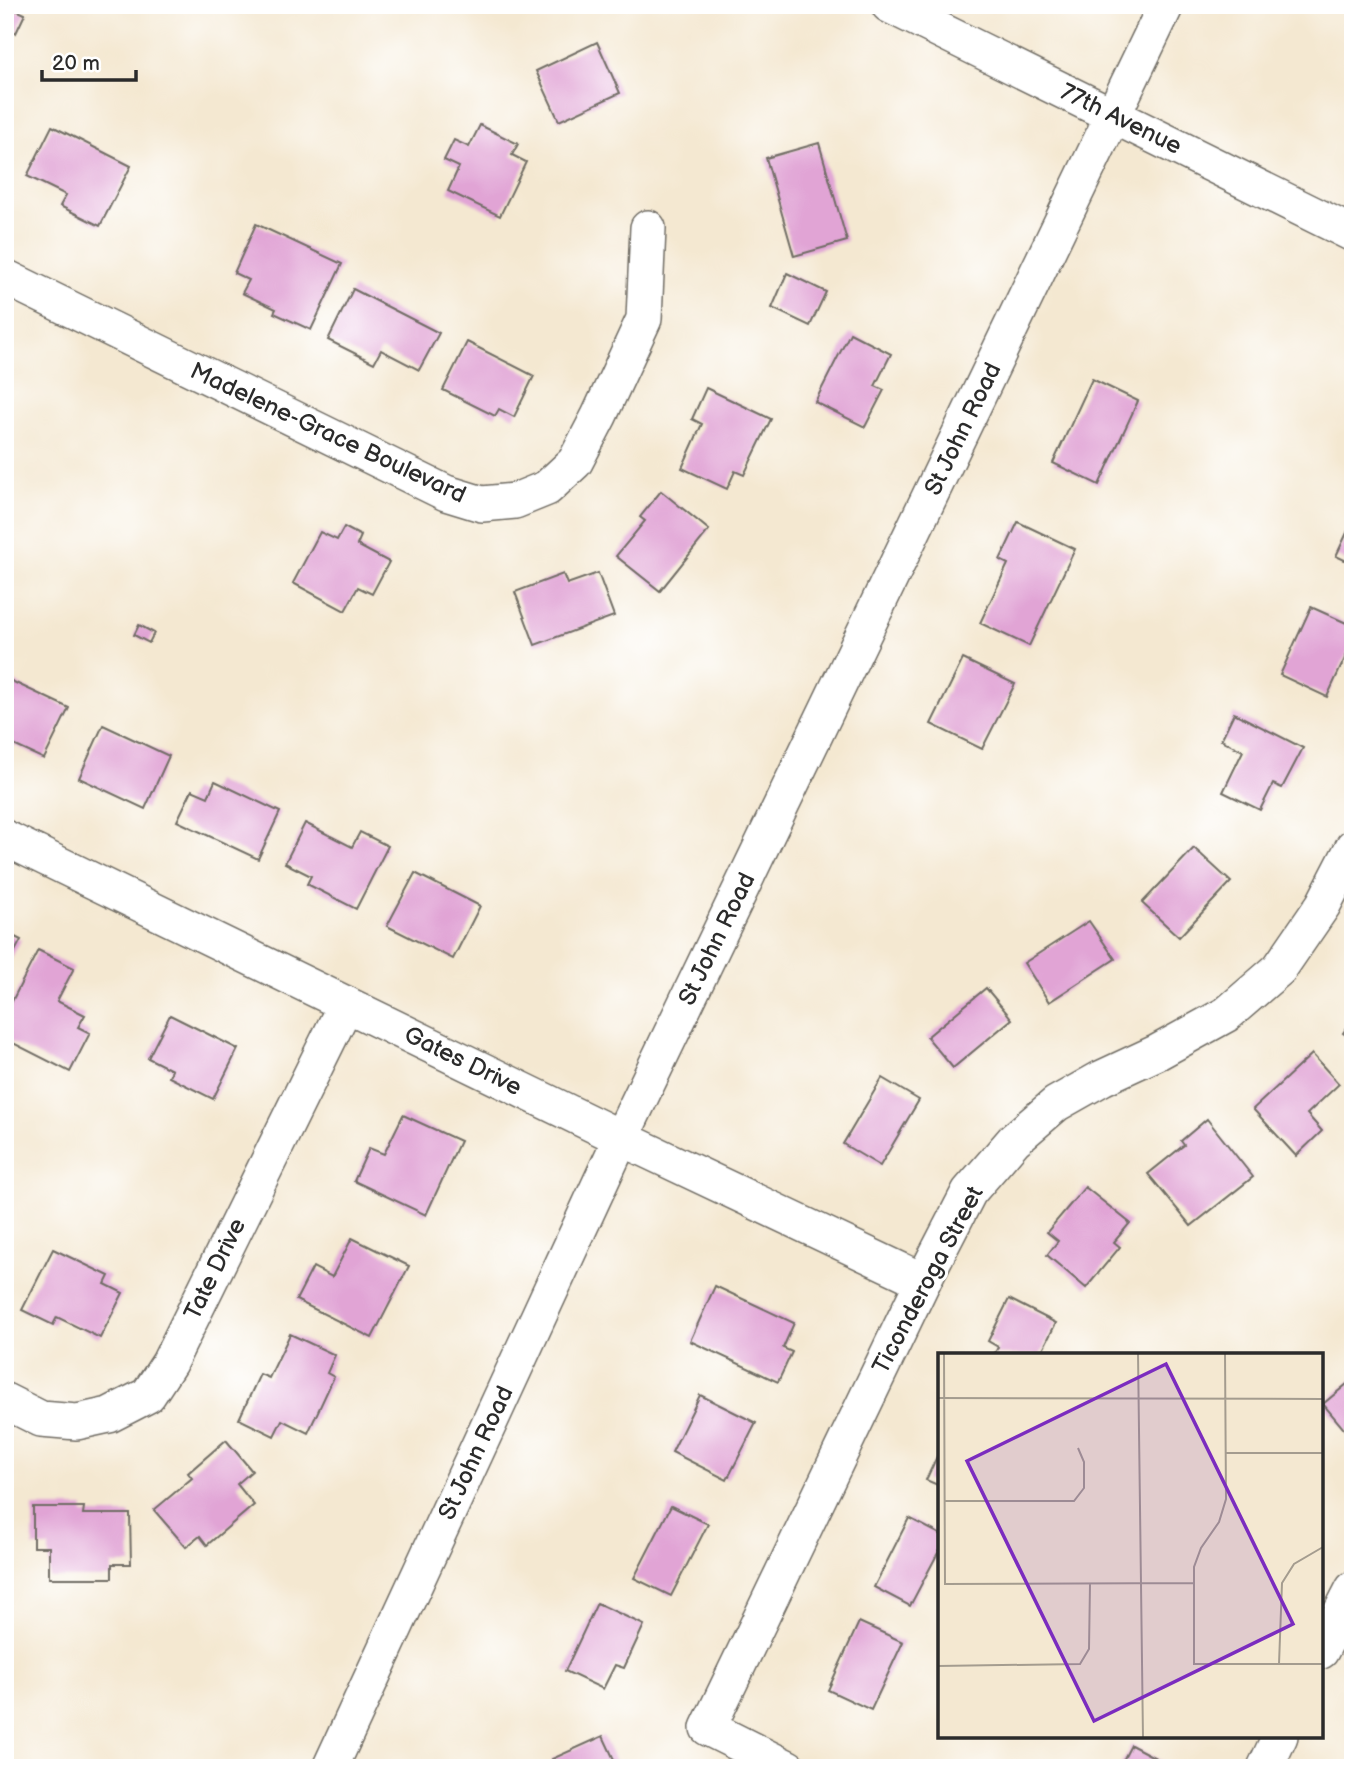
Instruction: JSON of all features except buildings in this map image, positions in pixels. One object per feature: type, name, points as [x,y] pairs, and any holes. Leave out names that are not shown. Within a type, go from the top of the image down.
[{"type":"street","name":"77th Avenue","points":[[889,5],[1353,234]]},
{"type":"street","name":"St John Road","points":[[330,1768],[621,1138],[1166,5]]},
{"type":"street","name":"Madelene-Grace Boulevard","points":[[5,277],[446,493],[482,504],[515,501],[547,488],[575,461],[644,319],[648,228]]},
{"type":"street","name":"Gates Drive","points":[[5,838],[621,1138],[923,1281]]},
{"type":"street","name":"Ticonderoga Street","points":[[788,1768],[708,1728],[923,1281],[969,1192],[1014,1140],[1056,1104],[1227,1014],[1279,969],[1323,905],[1353,846]]},
{"type":"street","name":"Tate Drive","points":[[5,1401],[41,1419],[77,1422],[109,1415],[148,1395],[169,1363],[346,1004]]},
{"type":"street","points":[[1323,1647],[1353,1589]]},
{"type":"street","points":[[1265,1768],[1279,1738]]}]
